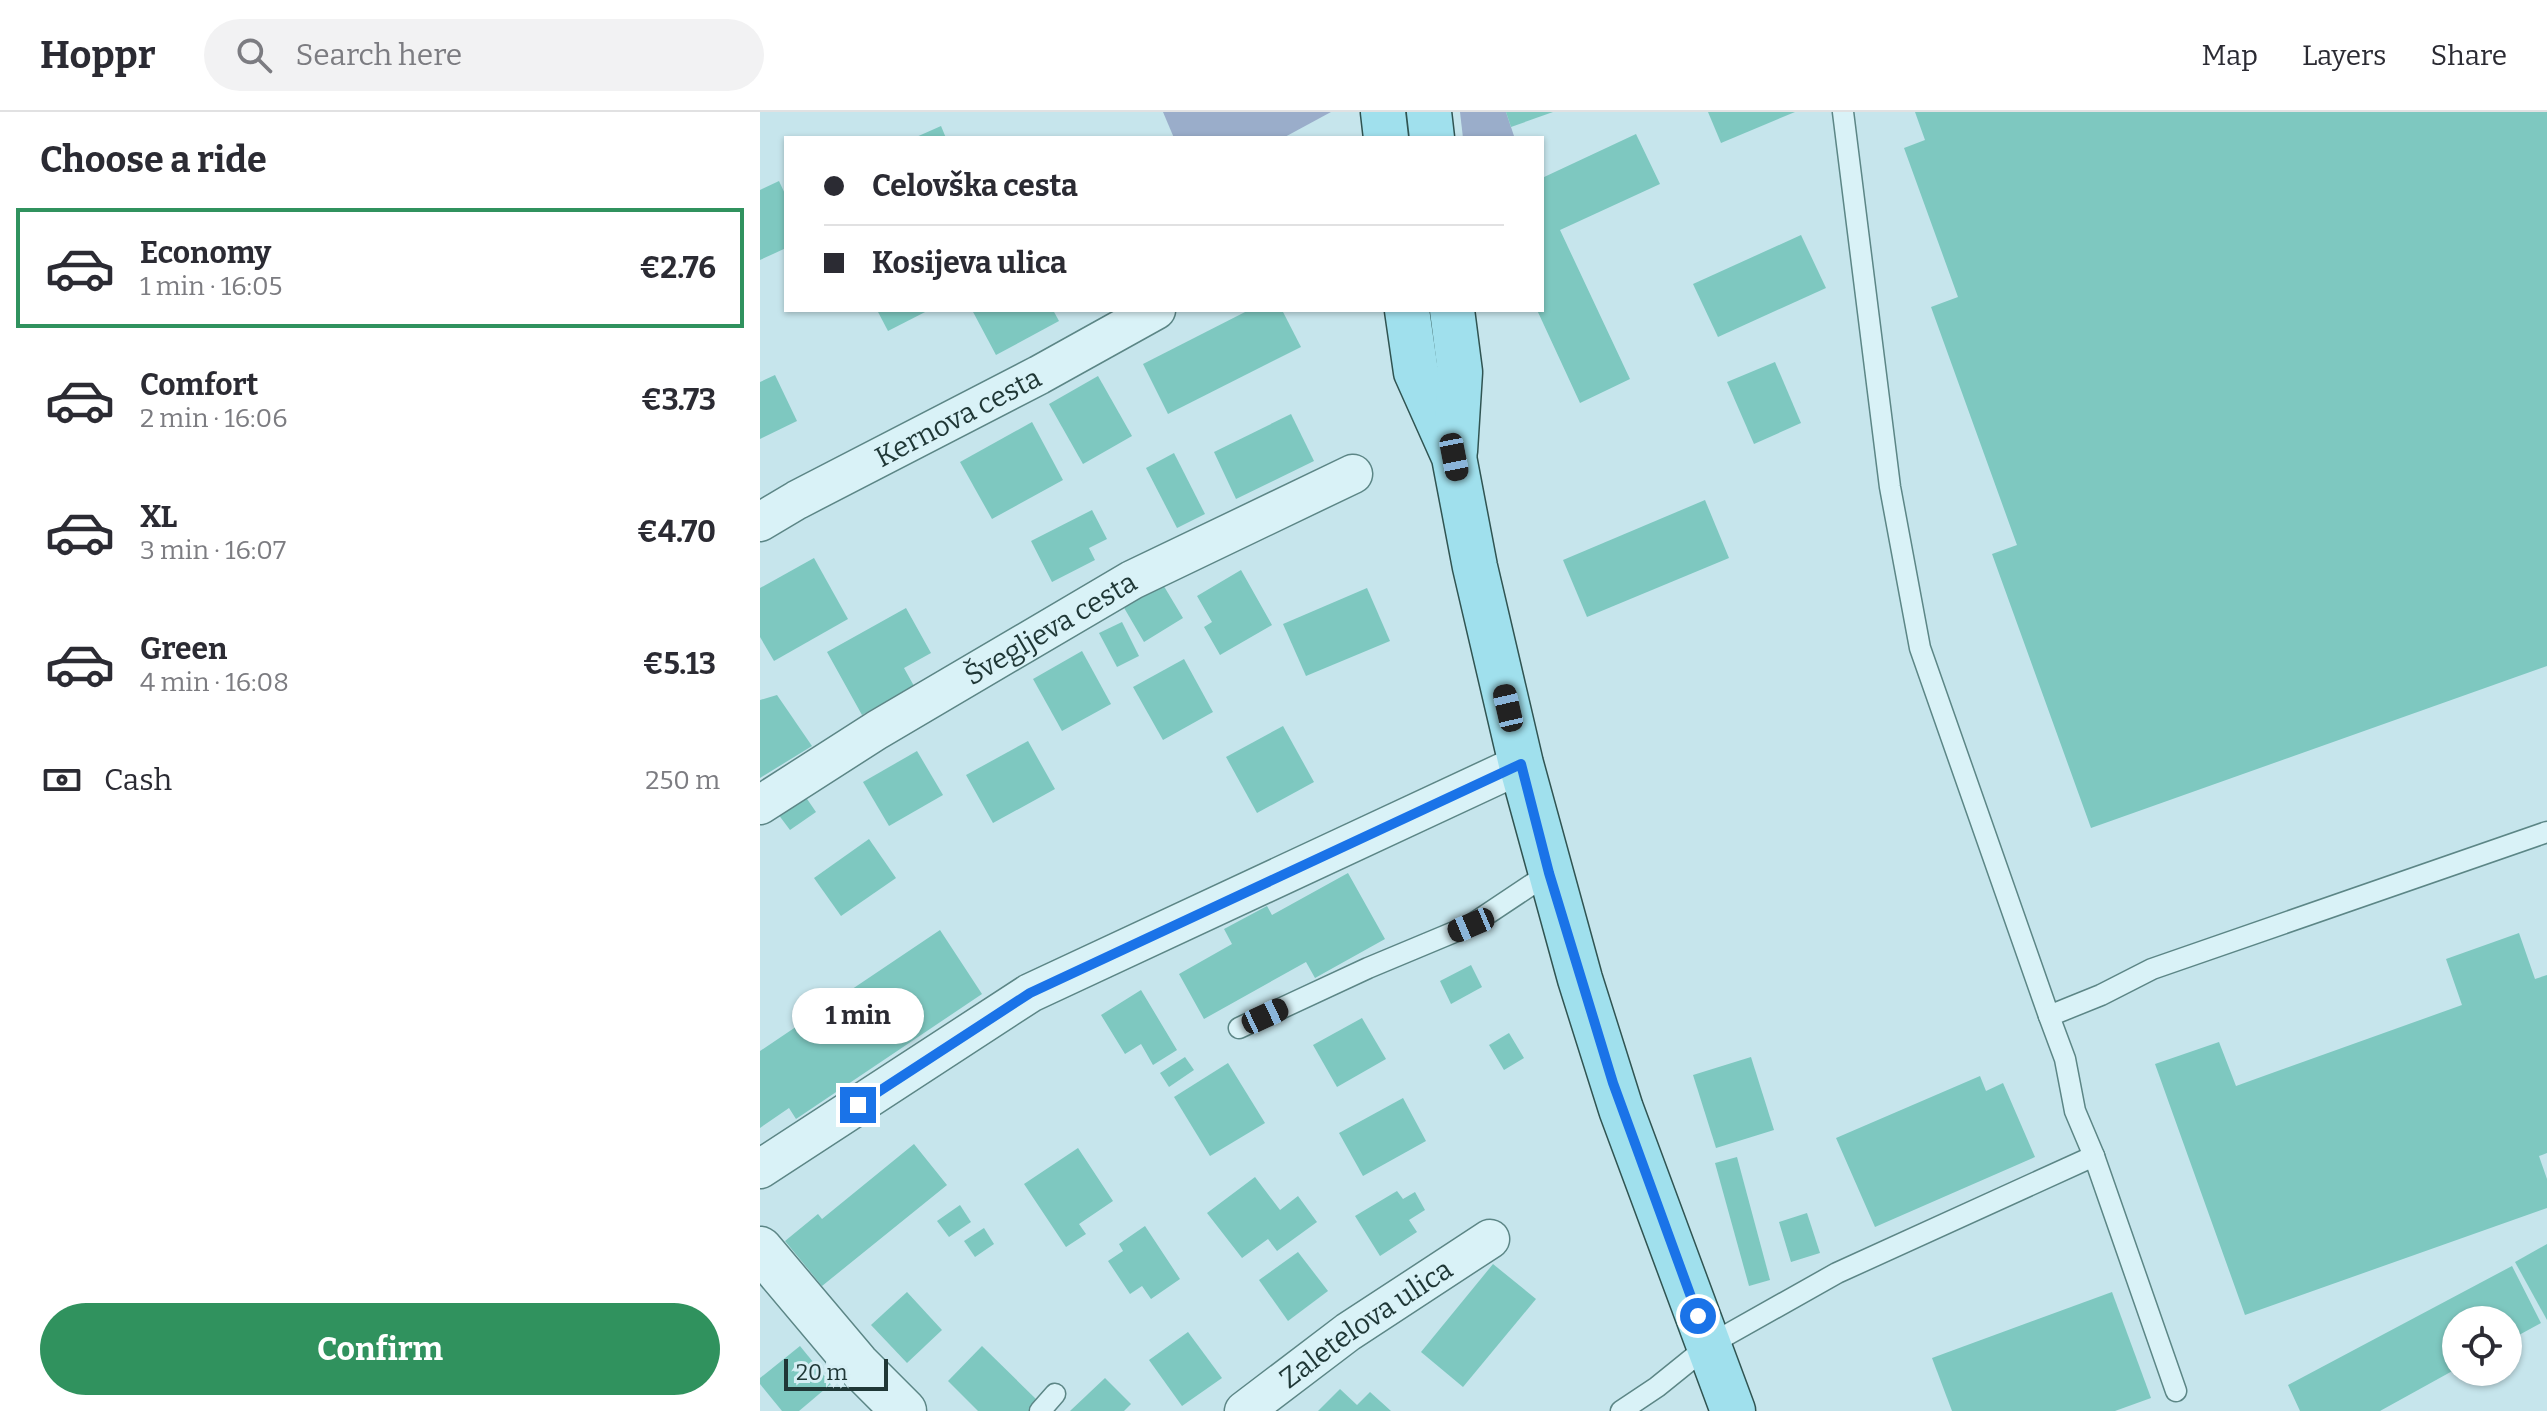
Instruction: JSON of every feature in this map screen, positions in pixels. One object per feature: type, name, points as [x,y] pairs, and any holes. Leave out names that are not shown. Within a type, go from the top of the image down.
[{"type":"main road","points":[[1383,112],[1386,136]]},
{"type":"main road","points":[[1429,112],[1432,136]]},
{"type":"main road","points":[[1407,312],[1416,372],[1454,457],[1475,567],[1549,873],[1621,1109],[1733,1411]]},
{"type":"main road","points":[[1452,312],[1460,372],[1454,457]]},
{"type":"street","name":"Kernova cesta","points":[[760,522],[1152,312]]},
{"type":"street","name":"Švegljeva cesta","points":[[760,805],[877,730],[1132,580],[1353,474]]},
{"type":"street","points":[[760,1169],[1030,993],[1521,764]]},
{"type":"street","name":"Zaletelova ulica","points":[[1244,1411],[1348,1332],[1490,1239]]},
{"type":"street","points":[[760,1249],[857,1364],[904,1411]]},
{"type":"lane","points":[[1843,112],[1890,487],[1920,648],[2065,1059],[2075,1111],[2094,1156],[2176,1391]]},
{"type":"lane","points":[[2049,1016],[2101,995],[2152,969],[2547,832]]},
{"type":"lane","points":[[1239,1028],[1368,968],[1471,925],[1549,873]]},
{"type":"lane","points":[[1621,1411],[1657,1387],[1709,1345],[1837,1273],[2094,1156]]},
{"type":"lane","points":[[1040,1411],[1055,1394]]},
{"type":"shaded area","points":[[1163,112],[1331,112],[1287,136],[1173,136]]},
{"type":"shaded area","points":[[1460,112],[1506,112],[1514,136],[1463,136]]},
{"type":"building","points":[[1506,112],[1553,112],[1511,127]]},
{"type":"building","points":[[1708,112],[1795,112],[1721,143]]},
{"type":"building","points":[[1915,112],[2547,112],[2547,666],[2091,828],[1992,554],[2017,545],[1931,307],[1958,297],[1904,148],[1925,140]]},
{"type":"building","points":[[941,126],[945,136],[918,136]]},
{"type":"building","points":[[1636,134],[1660,184],[1560,230],[1630,379],[1580,403],[1538,312],[1544,312],[1544,177]]},
{"type":"building","points":[[779,181],[784,192],[784,249],[760,260],[760,190]]},
{"type":"building","points":[[1801,235],[1826,288],[1718,337],[1693,284]]},
{"type":"building","points":[[878,312],[925,312],[888,331]]},
{"type":"building","points":[[973,312],[1054,312],[1059,321],[996,355]]},
{"type":"building","points":[[1245,312],[1283,312],[1301,347],[1168,414],[1143,364]]},
{"type":"building","points":[[1775,362],[1801,423],[1754,444],[1727,382]]},
{"type":"building","points":[[775,375],[797,421],[760,439],[760,382]]},
{"type":"building","points":[[1098,376],[1132,436],[1083,464],[1049,404]]},
{"type":"building","points":[[1291,414],[1314,461],[1236,499],[1214,452]]},
{"type":"building","points":[[1032,422],[1063,480],[992,519],[960,462]]},
{"type":"building","points":[[1174,453],[1205,514],[1177,528],[1146,468]]},
{"type":"building","points":[[1705,500],[1729,558],[1587,617],[1563,560]]},
{"type":"building","points":[[1092,510],[1107,539],[1089,548],[1095,560],[1052,582],[1031,541]]},
{"type":"building","points":[[814,558],[848,619],[774,661],[760,637],[760,588]]},
{"type":"building","points":[[1241,570],[1272,625],[1220,655],[1204,627],[1212,622],[1197,596]]},
{"type":"building","points":[[1162,583],[1183,618],[1144,642],[1123,606]]},
{"type":"building","points":[[1367,588],[1390,641],[1306,676],[1283,624]]},
{"type":"building","points":[[906,608],[931,653],[904,668],[914,686],[862,715],[827,652]]},
{"type":"building","points":[[1122,622],[1139,656],[1117,667],[1099,633]]},
{"type":"building","points":[[1082,651],[1111,704],[1062,731],[1033,679]]},
{"type":"building","points":[[1184,659],[1213,712],[1163,740],[1133,687]]},
{"type":"building","points":[[777,695],[812,746],[760,778],[760,700]]},
{"type":"building","points":[[1283,726],[1314,782],[1257,813],[1226,757]]},
{"type":"building","points":[[1028,741],[1055,789],[993,823],[966,775]]},
{"type":"building","points":[[917,751],[943,795],[889,826],[863,782]]},
{"type":"building","points":[[805,796],[816,812],[790,830],[778,814]]},
{"type":"building","points":[[869,839],[896,878],[841,916],[814,878]]},
{"type":"building","points":[[1348,873],[1385,939],[1315,978],[1306,962],[1204,1019],[1179,974],[1232,944],[1224,929],[1267,906],[1272,915]]},
{"type":"building","points":[[940,930],[982,994],[796,1119],[789,1108],[760,1128],[760,1051]]},
{"type":"building","points":[[2519,933],[2535,979],[2547,975],[2547,1153],[2539,1156],[2547,1179],[2547,1208],[2245,1315],[2155,1064],[2219,1042],[2236,1086],[2462,1005],[2446,959]]},
{"type":"building","points":[[1471,965],[1482,987],[1451,1004],[1440,981]]},
{"type":"building","points":[[1141,990],[1177,1050],[1153,1065],[1141,1044],[1125,1054],[1101,1015]]},
{"type":"building","points":[[1362,1018],[1386,1059],[1337,1087],[1313,1045]]},
{"type":"building","points":[[1509,1033],[1524,1058],[1504,1070],[1489,1045]]},
{"type":"building","points":[[1185,1057],[1194,1070],[1169,1087],[1160,1073]]},
{"type":"building","points":[[1751,1057],[1774,1130],[1716,1148],[1693,1075]]},
{"type":"building","points":[[1228,1063],[1265,1123],[1210,1156],[1174,1097]]},
{"type":"building","points":[[1980,1076],[1986,1091],[2003,1083],[2035,1157],[1875,1227],[1836,1138]]},
{"type":"building","points":[[1403,1098],[1426,1141],[1363,1176],[1339,1133]]},
{"type":"building","points":[[914,1144],[947,1185],[822,1286],[785,1241],[818,1214],[822,1219]]},
{"type":"building","points":[[1078,1148],[1113,1201],[1079,1224],[1086,1234],[1066,1247],[1024,1184]]},
{"type":"building","points":[[1737,1157],[1770,1280],[1749,1286],[1715,1163]]},
{"type":"building","points":[[1255,1177],[1280,1210],[1298,1196],[1317,1222],[1277,1251],[1268,1239],[1242,1258],[1207,1213]]},
{"type":"building","points":[[1397,1191],[1403,1199],[1415,1192],[1425,1210],[1409,1220],[1417,1232],[1380,1256],[1355,1216]]},
{"type":"building","points":[[960,1205],[971,1222],[949,1237],[937,1221]]},
{"type":"building","points":[[1807,1213],[1820,1253],[1791,1262],[1779,1222]]},
{"type":"building","points":[[1145,1226],[1180,1279],[1151,1299],[1142,1286],[1130,1294],[1108,1261],[1123,1251],[1119,1244]]},
{"type":"building","points":[[984,1228],[994,1244],[975,1257],[964,1241]]},
{"type":"building","points":[[2547,1244],[2547,1320],[2515,1262]]},
{"type":"building","points":[[1298,1252],[1328,1291],[1288,1321],[1259,1280]]},
{"type":"building","points":[[1493,1264],[1536,1299],[1463,1387],[1421,1352]]},
{"type":"building","points":[[2512,1266],[2541,1323],[2522,1333],[2522,1306],[2442,1306],[2442,1377],[2380,1411],[2300,1411],[2288,1385]]},
{"type":"building","points":[[907,1292],[942,1330],[907,1363],[871,1325]]},
{"type":"building","points":[[2112,1292],[2151,1398],[2115,1411],[1952,1411],[1932,1358]]},
{"type":"building","points":[[1188,1332],[1222,1378],[1182,1406],[1149,1360]]},
{"type":"building","points":[[800,1346],[831,1384],[799,1411],[782,1411],[760,1384],[760,1378]]},
{"type":"building","points":[[982,1346],[1038,1401],[1029,1411],[978,1411],[948,1381]]},
{"type":"building","points":[[1105,1378],[1131,1404],[1124,1411],[1070,1411]]},
{"type":"building","points":[[1340,1389],[1357,1405],[1370,1392],[1391,1411],[1318,1411]]},
{"type":"route","points":[[858,1105],[1030,993],[1521,764],[1549,873],[1621,1109],[1698,1316]]}]
